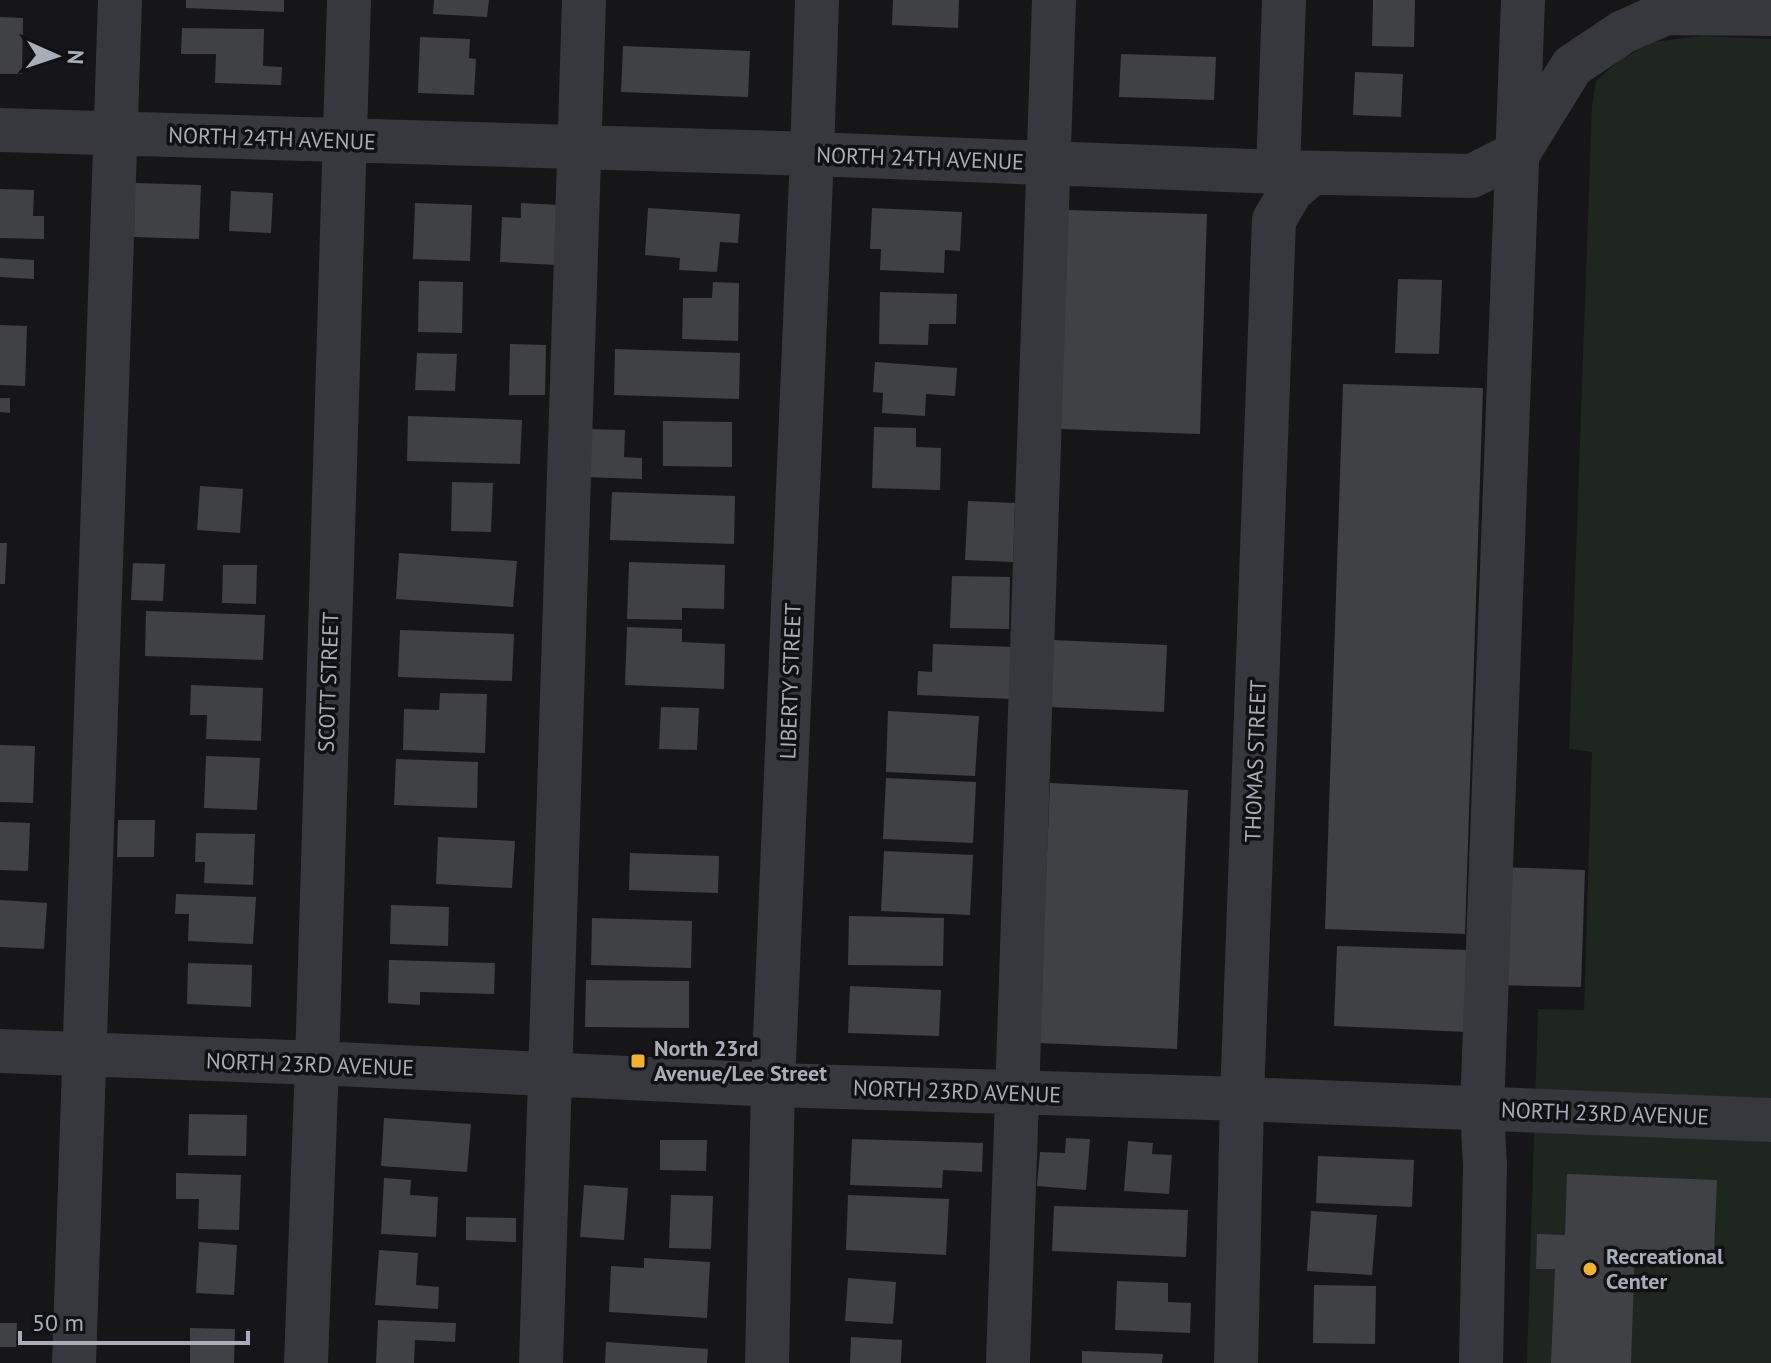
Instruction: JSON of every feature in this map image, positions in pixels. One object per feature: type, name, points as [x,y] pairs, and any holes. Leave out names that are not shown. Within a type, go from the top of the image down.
[{"type":"street","points":[[74,1363],[120,0]]},
{"type":"street","name":"SCOTT STREET","points":[[306,1363],[349,0]]},
{"type":"street","points":[[541,1363],[584,0]]},
{"type":"street","name":"LIBERTY STREET","points":[[767,1363],[773,1085],[817,0]]},
{"type":"street","points":[[1008,1363],[1054,0]]},
{"type":"street","points":[[1284,0],[1295,172]]},
{"type":"street","points":[[1481,1363],[1485,1165],[1482,1109],[1523,0]]},
{"type":"street","points":[[1519,152],[1572,66],[1623,32],[1666,13],[1756,9]]},
{"type":"street","name":"NORTH 24TH AVENUE","points":[[0,130],[1472,176],[1519,152]]},
{"type":"street","name":"THOMAS STREET","points":[[1236,1363],[1242,1099],[1274,220],[1291,191],[1295,172]]},
{"type":"street","name":"NORTH 23RD AVENUE","points":[[0,1051],[773,1085],[1242,1099],[1771,1120]]},
{"type":"shaded area","points":[[1702,36],[1771,39],[1771,1363],[1527,1363],[1538,1009],[1584,1010],[1592,752],[1569,749],[1592,107],[1596,81],[1620,60],[1653,42]]},
{"type":"building","points":[[186,0],[284,0],[284,12],[186,8]]},
{"type":"building","points":[[434,0],[489,0],[487,17],[433,14]]},
{"type":"building","points":[[893,0],[959,0],[958,28],[892,25]]},
{"type":"building","points":[[1373,0],[1415,0],[1414,47],[1372,46]]},
{"type":"building","points":[[0,17],[23,18],[22,74],[0,74]]},
{"type":"building","points":[[182,28],[264,29],[263,66],[282,67],[281,85],[215,83],[216,54],[181,54]]},
{"type":"building","points":[[420,37],[470,39],[469,58],[476,59],[474,95],[418,93]]},
{"type":"building","points":[[623,46],[750,51],[748,97],[621,92]]},
{"type":"building","points":[[1121,54],[1216,57],[1214,100],[1119,97]]},
{"type":"building","points":[[1355,72],[1403,74],[1401,117],[1353,115]]},
{"type":"building","points":[[135,183],[201,185],[199,239],[134,237]]},
{"type":"building","points":[[0,189],[34,190],[33,216],[44,216],[44,239],[0,238]]},
{"type":"building","points":[[231,191],[273,193],[271,233],[229,231]]},
{"type":"building","points":[[415,203],[472,205],[470,261],[413,259]]},
{"type":"building","points":[[521,203],[559,205],[557,265],[500,262],[502,217],[521,218]]},
{"type":"building","points":[[648,208],[740,214],[738,243],[720,242],[717,272],[679,270],[680,258],[645,255]]},
{"type":"building","points":[[872,208],[962,212],[960,251],[945,250],[944,273],[880,270],[881,249],[870,249]]},
{"type":"building","points":[[1067,210],[1207,214],[1200,434],[1059,429]]},
{"type":"building","points":[[0,258],[34,260],[34,279],[0,277]]},
{"type":"building","points":[[1398,279],[1442,280],[1439,354],[1395,353]]},
{"type":"building","points":[[419,281],[463,282],[462,333],[418,332]]},
{"type":"building","points":[[713,282],[739,283],[738,341],[682,339],[683,298],[712,298]]},
{"type":"building","points":[[880,292],[957,294],[956,324],[929,324],[928,345],[879,344]]},
{"type":"building","points":[[0,325],[27,326],[25,386],[0,385]]},
{"type":"building","points":[[510,344],[546,345],[545,395],[509,395]]},
{"type":"building","points":[[615,349],[740,353],[739,399],[614,395]]},
{"type":"building","points":[[417,353],[457,354],[455,391],[415,390]]},
{"type":"building","points":[[875,362],[957,368],[955,396],[926,394],[925,416],[882,413],[883,393],[873,392]]},
{"type":"building","points":[[1343,384],[1483,388],[1465,934],[1325,929]]},
{"type":"building","points":[[0,398],[10,398],[10,413],[0,412]]},
{"type":"building","points":[[408,416],[522,420],[520,464],[407,461]]},
{"type":"building","points":[[663,421],[732,422],[732,467],[663,466]]},
{"type":"building","points":[[874,427],[916,428],[916,447],[941,448],[940,490],[872,488]]},
{"type":"building","points":[[586,429],[625,430],[624,457],[642,458],[642,479],[584,477]]},
{"type":"building","points":[[452,482],[493,483],[491,532],[451,531]]},
{"type":"building","points":[[200,486],[243,489],[240,533],[197,530]]},
{"type":"building","points":[[612,492],[735,496],[734,544],[610,540]]},
{"type":"building","points":[[968,501],[1015,503],[1013,562],[965,560]]},
{"type":"building","points":[[0,543],[7,543],[5,584],[0,584]]},
{"type":"building","points":[[399,553],[517,561],[513,607],[396,599]]},
{"type":"building","points":[[629,562],[725,565],[724,609],[682,608],[682,620],[627,619]]},
{"type":"building","points":[[133,563],[165,564],[163,601],[131,600]]},
{"type":"building","points":[[223,565],[257,565],[256,604],[222,603]]},
{"type":"building","points":[[952,576],[1010,577],[1009,629],[950,628]]},
{"type":"building","points":[[146,611],[265,615],[263,660],[145,656]]},
{"type":"building","points":[[627,627],[682,629],[682,642],[725,644],[724,689],[625,685]]},
{"type":"building","points":[[400,630],[514,634],[512,681],[398,677]]},
{"type":"building","points":[[1052,640],[1167,645],[1164,712],[1049,707]]},
{"type":"building","points":[[933,644],[1013,647],[1011,699],[917,695],[918,671],[932,672]]},
{"type":"building","points":[[191,685],[263,688],[261,741],[206,739],[207,715],[190,715]]},
{"type":"building","points":[[440,693],[487,694],[485,753],[403,750],[404,709],[439,710]]},
{"type":"building","points":[[661,707],[699,708],[697,750],[659,749]]},
{"type":"building","points":[[888,711],[979,716],[975,776],[886,772]]},
{"type":"building","points":[[0,745],[35,746],[33,803],[0,802]]},
{"type":"building","points":[[206,756],[260,758],[257,810],[204,808]]},
{"type":"building","points":[[396,759],[478,762],[477,808],[394,805]]},
{"type":"building","points":[[886,778],[976,782],[973,843],[883,839]]},
{"type":"building","points":[[1050,783],[1188,790],[1177,1049],[1039,1043]]},
{"type":"building","points":[[118,820],[155,820],[154,857],[117,857]]},
{"type":"building","points":[[0,822],[30,823],[28,871],[0,870]]},
{"type":"building","points":[[196,833],[255,834],[253,885],[204,883],[205,862],[195,862]]},
{"type":"building","points":[[438,837],[515,841],[512,888],[436,884]]},
{"type":"building","points":[[884,851],[973,855],[970,915],[881,911]]},
{"type":"building","points":[[630,853],[719,856],[718,893],[629,890]]},
{"type":"building","points":[[1501,867],[1585,870],[1581,987],[1497,985]]},
{"type":"building","points":[[176,894],[256,897],[253,944],[188,941],[189,914],[175,914]]},
{"type":"building","points":[[0,900],[47,903],[44,949],[0,947]]},
{"type":"building","points":[[391,905],[449,907],[448,946],[390,944]]},
{"type":"building","points":[[849,916],[944,918],[943,966],[848,965]]},
{"type":"building","points":[[592,918],[692,921],[691,968],[591,965]]},
{"type":"building","points":[[1337,946],[1470,950],[1467,1032],[1334,1026]]},
{"type":"building","points":[[389,960],[495,963],[494,994],[420,992],[420,1005],[388,1003]]},
{"type":"building","points":[[188,963],[252,965],[251,1007],[187,1004]]},
{"type":"building","points":[[586,980],[689,981],[689,1028],[585,1027]]},
{"type":"building","points":[[850,986],[941,990],[939,1036],[848,1033]]},
{"type":"building","points":[[189,1114],[247,1115],[246,1156],[188,1155]]},
{"type":"building","points":[[384,1118],[471,1124],[467,1172],[381,1166]]},
{"type":"building","points":[[1066,1138],[1090,1139],[1086,1190],[1037,1186],[1040,1152],[1065,1153]]},
{"type":"building","points":[[852,1139],[983,1143],[982,1172],[943,1170],[942,1188],[850,1185]]},
{"type":"building","points":[[660,1140],[707,1140],[706,1171],[660,1170]]},
{"type":"building","points":[[1128,1141],[1153,1143],[1152,1154],[1172,1155],[1169,1194],[1124,1191]]},
{"type":"building","points":[[1318,1156],[1414,1160],[1412,1207],[1316,1203]]},
{"type":"building","points":[[176,1173],[241,1175],[239,1230],[198,1229],[199,1199],[176,1199]]},
{"type":"building","name":"Recreational Center","points":[[1567,1174],[1717,1180],[1714,1252],[1635,1249],[1631,1363],[1551,1363],[1555,1269],[1536,1269],[1537,1234],[1565,1235]]},
{"type":"building","points":[[384,1178],[411,1180],[410,1195],[438,1197],[436,1237],[381,1234]]},
{"type":"building","points":[[584,1185],[628,1188],[624,1240],[580,1237]]},
{"type":"building","points":[[671,1195],[713,1196],[711,1249],[669,1248]]},
{"type":"building","points":[[848,1195],[949,1199],[946,1255],[846,1250]]},
{"type":"building","points":[[1054,1206],[1188,1210],[1186,1257],[1052,1251]]},
{"type":"building","points":[[1311,1211],[1377,1215],[1372,1275],[1307,1271]]},
{"type":"building","points":[[466,1217],[516,1218],[516,1242],[466,1240]]},
{"type":"building","points":[[199,1242],[237,1245],[234,1295],[196,1293]]},
{"type":"building","points":[[379,1250],[418,1253],[416,1285],[439,1287],[438,1309],[375,1305]]},
{"type":"building","points":[[644,1258],[710,1262],[707,1318],[609,1312],[611,1266],[644,1268]]},
{"type":"building","points":[[848,1278],[896,1282],[893,1324],[845,1321]]},
{"type":"building","points":[[1117,1281],[1168,1283],[1168,1302],[1191,1303],[1190,1333],[1115,1330]]},
{"type":"building","points":[[1314,1285],[1376,1286],[1375,1344],[1313,1343]]},
{"type":"building","points":[[378,1320],[456,1323],[455,1342],[415,1340],[414,1363],[376,1363]]},
{"type":"building","points":[[0,1323],[17,1323],[16,1347],[0,1347]]},
{"type":"building","points":[[190,1328],[235,1329],[234,1363],[190,1363]]},
{"type":"building","points":[[851,1337],[902,1340],[901,1363],[850,1363]]},
{"type":"building","points":[[606,1342],[708,1349],[707,1363],[605,1363]]},
{"type":"building","points":[[1082,1351],[1163,1354],[1162,1363],[1082,1363]]},
{"type":"place","name":"North 23rd Avenue/Lee Street","points":[[638,1061]]},
{"type":"place","name":"Recreational Center","points":[[1590,1269]]}]
